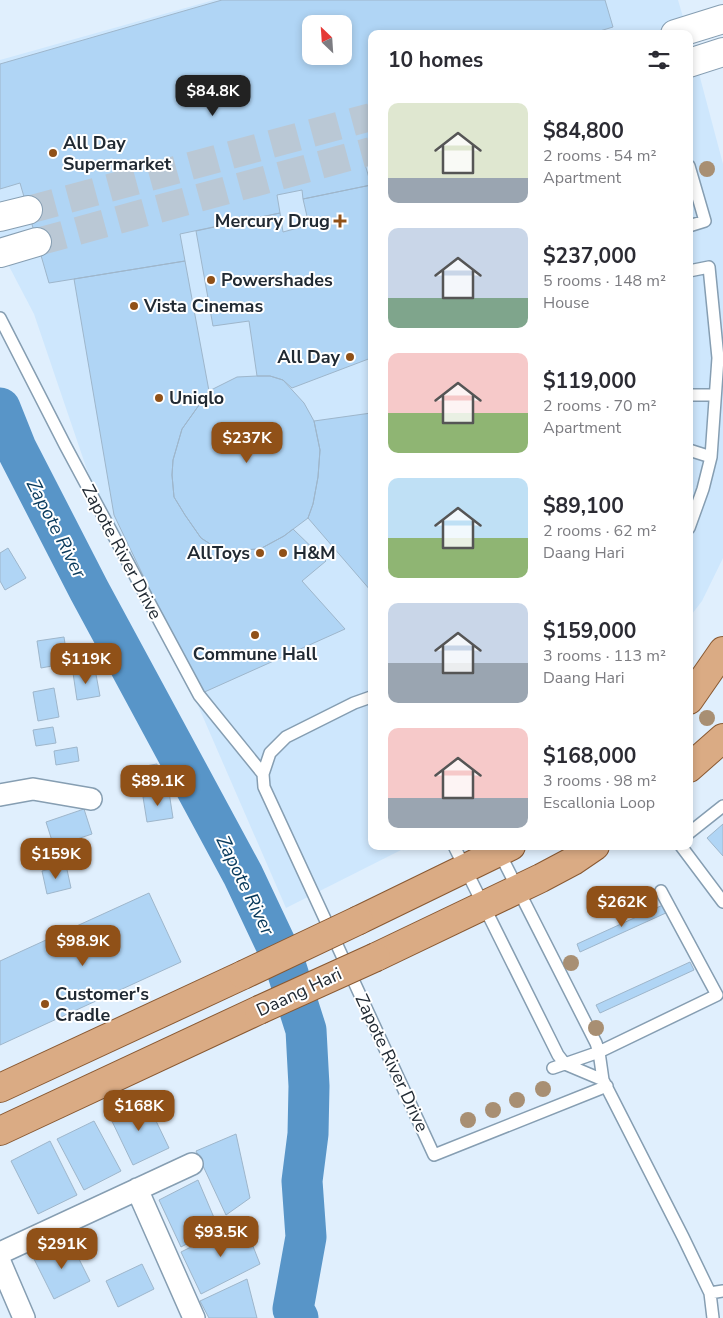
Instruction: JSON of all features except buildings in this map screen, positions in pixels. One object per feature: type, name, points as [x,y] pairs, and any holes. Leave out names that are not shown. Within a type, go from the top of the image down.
[{"type":"main road","points":[[693,694],[723,651]]},
{"type":"main road","points":[[693,764],[723,738]]},
{"type":"main road","points":[[0,1088],[359,920],[460,857],[493,850]]},
{"type":"main road","name":"Daang Hari","points":[[0,1131],[517,890],[589,850]]},
{"type":"street","points":[[688,30],[723,19]]},
{"type":"street","points":[[693,61],[723,52]]},
{"type":"street","points":[[0,217],[28,210]]},
{"type":"street","points":[[0,253],[37,242]]},
{"type":"street","points":[[0,795],[34,789],[91,799]]},
{"type":"street","points":[[0,1253],[192,1164]]},
{"type":"street","points":[[138,1189],[194,1318]]},
{"type":"street","points":[[0,1262],[24,1318]]},
{"type":"lane","points":[[693,180],[705,221],[693,225]]},
{"type":"lane","points":[[693,270],[709,267],[718,358],[711,457],[703,489],[693,517]]},
{"type":"lane","name":"Zapote River Drive","points":[[0,318],[65,445],[199,694],[263,774],[264,787],[434,1155],[605,1083]]},
{"type":"lane","points":[[693,395],[715,395]]},
{"type":"lane","points":[[693,451],[711,457]]},
{"type":"lane","points":[[263,774],[270,754],[286,737],[354,703],[368,698]]},
{"type":"lane","points":[[354,703],[368,705]]},
{"type":"lane","points":[[693,831],[723,806]]},
{"type":"lane","points":[[503,850],[517,890],[599,1052],[605,1083],[710,1293],[713,1318]]},
{"type":"lane","points":[[684,850],[723,902]]},
{"type":"lane","points":[[460,857],[558,1055],[559,1066]]},
{"type":"lane","points":[[559,1066],[599,1052],[716,995],[661,891]]},
{"type":"lane","points":[[559,1066],[605,1083]]},
{"type":"lane","points":[[710,1293],[723,1291]]},
{"type":"shaded area","points":[[214,0],[678,0],[687,30],[368,30],[368,850],[401,850],[286,908],[193,694],[103,517],[34,314],[0,249],[0,60]]},
{"type":"shaded area","points":[[693,51],[723,164],[723,558],[702,601],[693,613]]},
{"type":"waterway","name":"Zapote River","points":[[0,408],[16,448],[89,590],[243,875],[285,964],[306,1030],[309,1086],[308,1134],[302,1181],[306,1237],[293,1309],[298,1318]]},
{"type":"tunnel","points":[[28,210],[368,118]]},
{"type":"tunnel","points":[[37,242],[368,152]]},
{"type":"place","name":"All Day Supermarket","points":[[53,153]]},
{"type":"place","name":"Mercury Drug","points":[[340,221]]},
{"type":"place","name":"Powershades","points":[[211,280]]},
{"type":"place","name":"Vista Cinemas","points":[[134,306]]},
{"type":"place","name":"All Day","points":[[350,357]]},
{"type":"place","name":"Uniqlo","points":[[159,398]]},
{"type":"place","name":"AllToys","points":[[260,553]]},
{"type":"place","name":"H&M","points":[[283,553]]},
{"type":"place","name":"Commune Hall","points":[[255,635]]},
{"type":"place","name":"Customer's Cradle","points":[[45,1004]]}]
